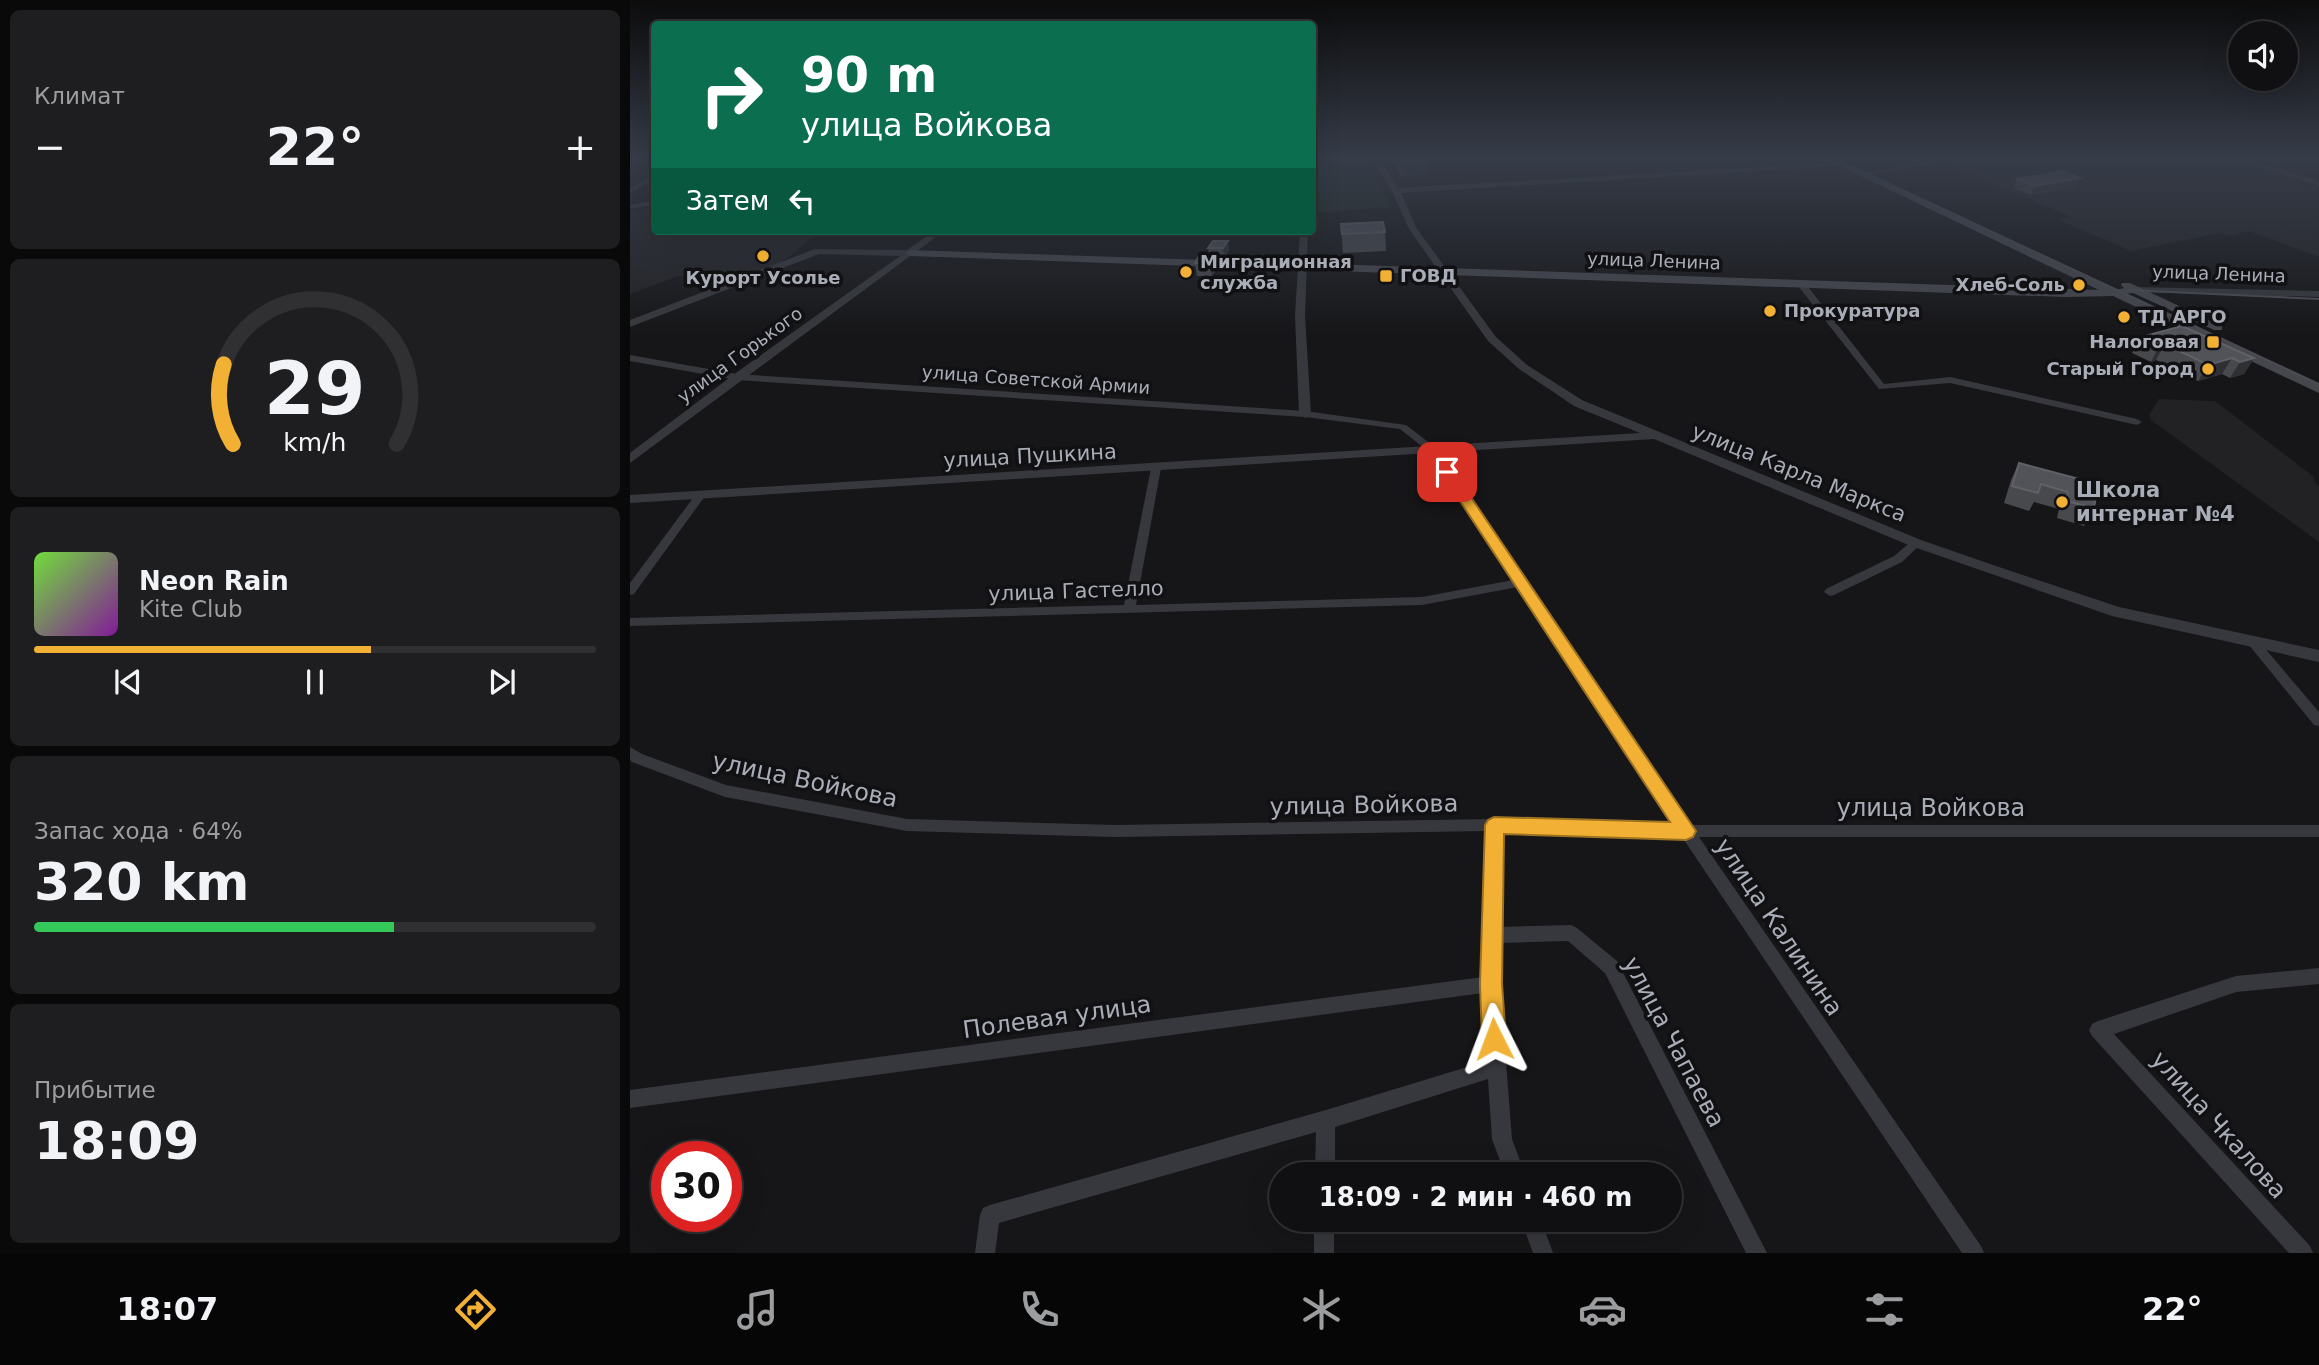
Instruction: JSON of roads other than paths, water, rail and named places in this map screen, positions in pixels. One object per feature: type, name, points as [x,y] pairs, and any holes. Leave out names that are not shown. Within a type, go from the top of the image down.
[{"type":"main road","points":[[1960,217],[2319,389]]},
{"type":"main road","points":[[1969,217],[2135,289],[2319,376]]},
{"type":"main road","name":"улица Ленина","points":[[910,253],[1802,285],[2116,293],[2135,289]]},
{"type":"street","name":"улица Карла Маркса","points":[[1408,217],[1413,229],[1492,340],[1523,367],[1578,402],[1654,436],[1916,543],[2117,612],[2319,656]]},
{"type":"street","name":"улица Горького","points":[[630,459],[737,377],[935,235]]},
{"type":"street","points":[[1304,235],[1301,266],[1305,414]]},
{"type":"street","name":"улица Ленина","points":[[630,324],[818,251],[910,253]]},
{"type":"street","points":[[1802,285],[1882,387],[1950,380],[2137,422]]},
{"type":"street","name":"улица Ленина","points":[[2135,289],[2319,294]]},
{"type":"street","name":"улица Советской Армии","points":[[630,358],[737,377],[1305,414],[1403,427],[1433,450]]},
{"type":"street","points":[[1197,466],[1654,436]]},
{"type":"street","points":[[1232,463],[1654,436]]},
{"type":"street","points":[[1433,450],[1564,441]]},
{"type":"street","name":"улица Калинина","points":[[1433,450],[1686,831],[1974,1253]]},
{"type":"street","name":"улица Пушкина","points":[[630,499],[1197,466]]},
{"type":"street","points":[[1129,609],[1156,468]]},
{"type":"street","points":[[630,591],[700,496]]},
{"type":"street","points":[[1830,592],[1898,558],[1916,543]]},
{"type":"street","name":"улица Гастелло","points":[[630,622],[1422,601],[1522,582]]},
{"type":"street","points":[[2253,642],[2319,721]]},
{"type":"street","name":"улица Войкова","points":[[632,758],[725,791],[907,825],[1115,831],[1494,825],[1686,831],[2319,831]]},
{"type":"street","points":[[1494,825],[1491,984],[1502,1139],[1511,1162]]},
{"type":"street","name":"улица Чапаева","points":[[1493,935],[1571,933],[1611,967],[1757,1253]]},
{"type":"street","name":"улица Чкалова","points":[[2303,1253],[2098,1030],[2236,984],[2319,976]]},
{"type":"street","name":"Полевая улица","points":[[630,1098],[1491,984]]},
{"type":"street","points":[[985,1253],[990,1215],[1325,1120],[1496,1067]]},
{"type":"street","points":[[1325,1120],[1325,1162]]},
{"type":"street","points":[[1324,1232],[1324,1253]]},
{"type":"street","points":[[1535,1232],[1543,1253]]},
{"type":"tram line","points":[[1962,217],[2319,384]]},
{"type":"tram line","points":[[2127,290],[2319,299]]},
{"type":"place","name":"Курорт Усолье","points":[[763,256]]},
{"type":"place","name":"Миграционная служба","points":[[1186,272]]},
{"type":"place","name":"ГОВД","points":[[1386,276]]},
{"type":"place","name":"Хлеб-Соль","points":[[2079,285]]},
{"type":"place","name":"Прокуратура","points":[[1770,311]]},
{"type":"place","name":"ТД АРГО","points":[[2124,317]]},
{"type":"place","name":"Налоговая","points":[[2213,342]]},
{"type":"place","name":"Старый Город","points":[[2208,369]]},
{"type":"place","name":"Школа интернат №4","points":[[2062,502]]}]
